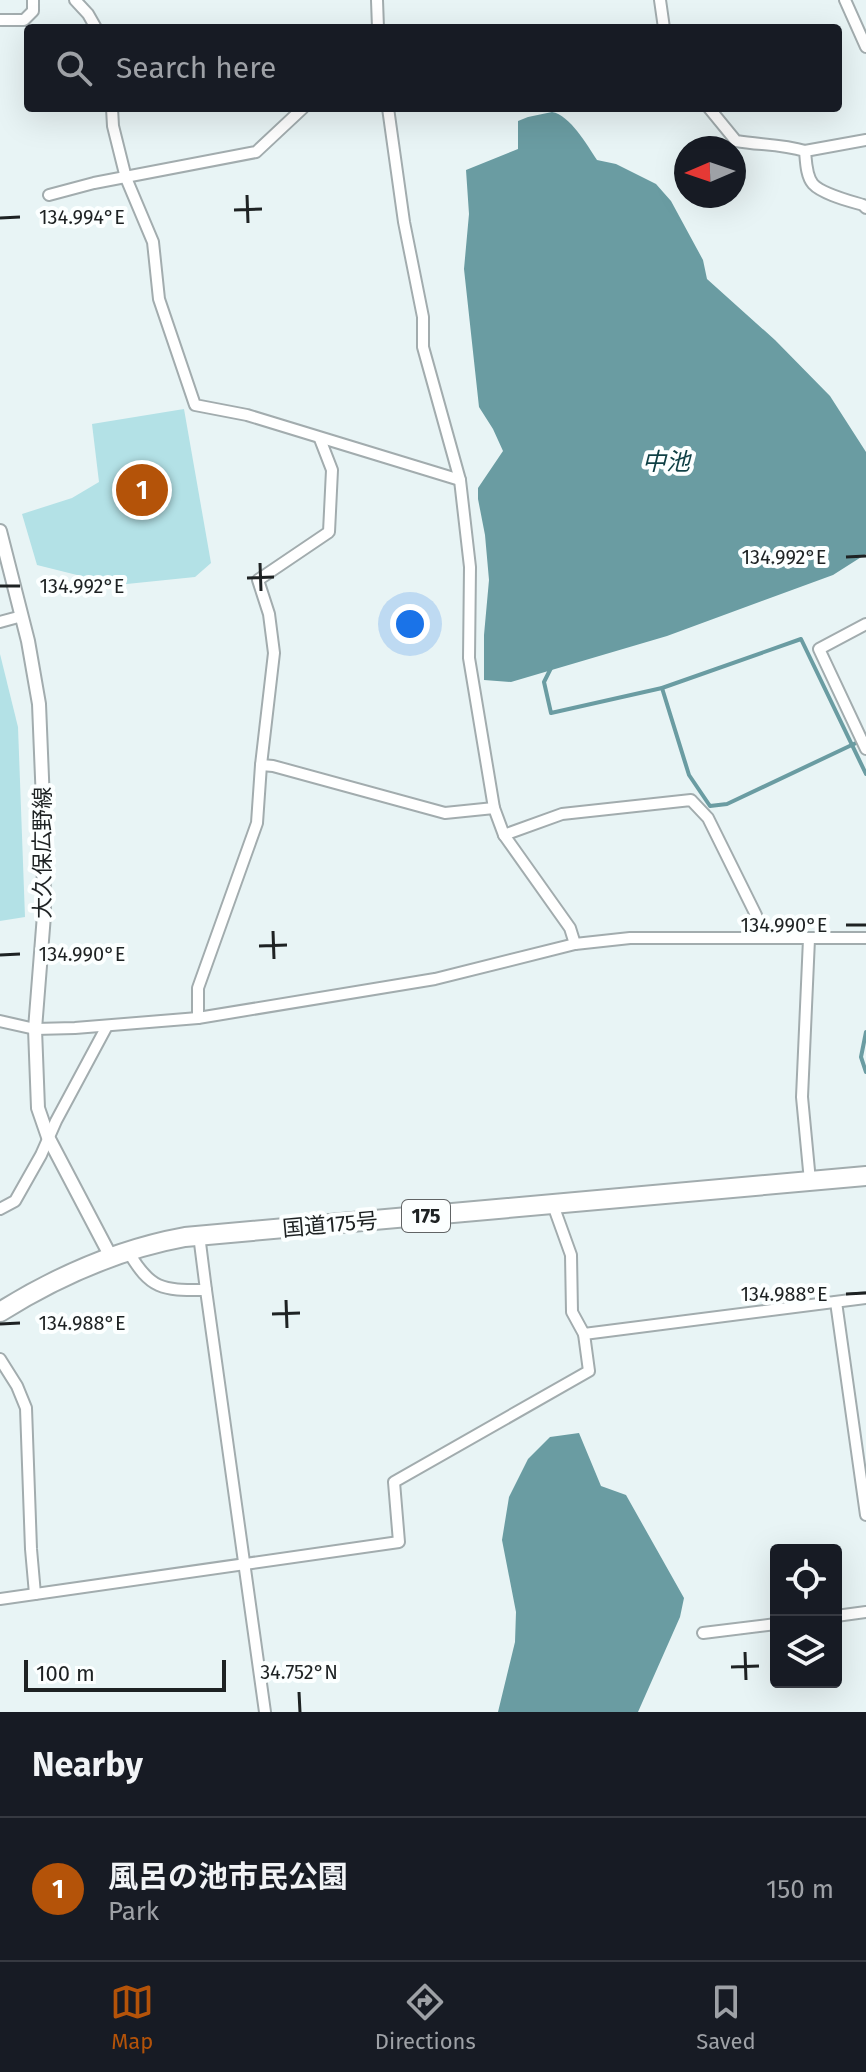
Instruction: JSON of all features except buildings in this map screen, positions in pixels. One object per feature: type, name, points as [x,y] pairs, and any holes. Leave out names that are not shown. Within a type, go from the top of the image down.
[{"type":"highway","name":"国道175号","points":[[0,1312],[37,1290],[120,1254],[158,1242],[199,1235],[866,1176]]},
{"type":"street","points":[[0,20],[24,20],[33,11],[33,0]]},
{"type":"street","points":[[75,0],[94,24]]},
{"type":"street","points":[[377,0],[378,24]]},
{"type":"street","points":[[660,0],[663,24]]},
{"type":"street","points":[[845,0],[866,47]]},
{"type":"street","points":[[112,112],[126,178],[153,242],[159,299],[195,405],[247,415],[460,480]]},
{"type":"street","points":[[49,195],[256,152],[299,112]]},
{"type":"street","points":[[389,112],[404,222],[423,317],[423,347],[460,480],[470,567],[469,658],[494,808],[504,835],[570,928],[575,944]]},
{"type":"street","points":[[712,112],[736,141],[789,146],[805,151],[866,140]]},
{"type":"street","points":[[805,151],[813,184],[866,208]]},
{"type":"street","points":[[198,1018],[198,988],[257,823],[274,653],[269,614],[258,580],[329,532],[332,470],[320,439]]},
{"type":"street","name":"大久保広野線","points":[[0,531],[28,641],[39,704],[44,915],[35,1029],[38,1108],[48,1137],[120,1254]]},
{"type":"street","points":[[0,622],[22,616]]},
{"type":"street","points":[[866,624],[819,649],[866,749]]},
{"type":"street","points":[[261,765],[445,813],[494,808]]},
{"type":"street","points":[[504,835],[562,814],[691,800],[708,818],[756,915],[759,938]]},
{"type":"street","points":[[0,1021],[35,1029],[198,1018],[435,979],[575,944],[630,938],[866,938]]},
{"type":"street","points":[[809,939],[802,1097],[810,1181]]},
{"type":"street","points":[[0,1209],[15,1201],[107,1026]]},
{"type":"street","points":[[0,1599],[399,1542],[394,1482],[589,1371],[584,1334],[572,1312],[571,1255],[553,1205]]},
{"type":"street","points":[[199,1235],[265,1712]]},
{"type":"street","points":[[120,1254],[167,1290],[206,1290]]},
{"type":"street","points":[[584,1334],[866,1298]]},
{"type":"street","points":[[836,1302],[866,1515]]},
{"type":"street","points":[[0,1359],[26,1408],[35,1594]]},
{"type":"street","points":[[842,1615],[866,1612]]},
{"type":"street","points":[[703,1633],[770,1625]]},
{"type":"shaded area","points":[[184,409],[211,563],[195,577],[117,585],[37,565],[22,514],[72,498],[99,482],[92,424]]},
{"type":"shaded area","points":[[0,654],[18,727],[25,917],[0,921]]},
{"type":"water","name":"中池","points":[[552,112],[559,114],[572,125],[597,160],[616,164],[656,184],[671,201],[703,260],[707,279],[775,340],[830,396],[866,452],[866,554],[833,575],[667,636],[511,682],[484,680],[489,580],[478,488],[503,451],[479,407],[464,269],[469,214],[466,170],[518,149],[518,121]]},
{"type":"water","points":[[579,1433],[601,1486],[626,1495],[684,1598],[680,1617],[638,1712],[498,1712],[515,1642],[516,1612],[502,1540],[509,1497],[528,1459],[550,1437]]},
{"type":"waterway","points":[[551,668],[544,682],[551,713],[662,688],[801,639],[866,774]]},
{"type":"waterway","points":[[662,688],[689,775],[710,806],[727,804],[856,743]]},
{"type":"waterway","points":[[866,1032],[861,1057],[866,1072]]},
{"type":"place","name":"風呂の池市民公園","points":[[142,490]]}]
